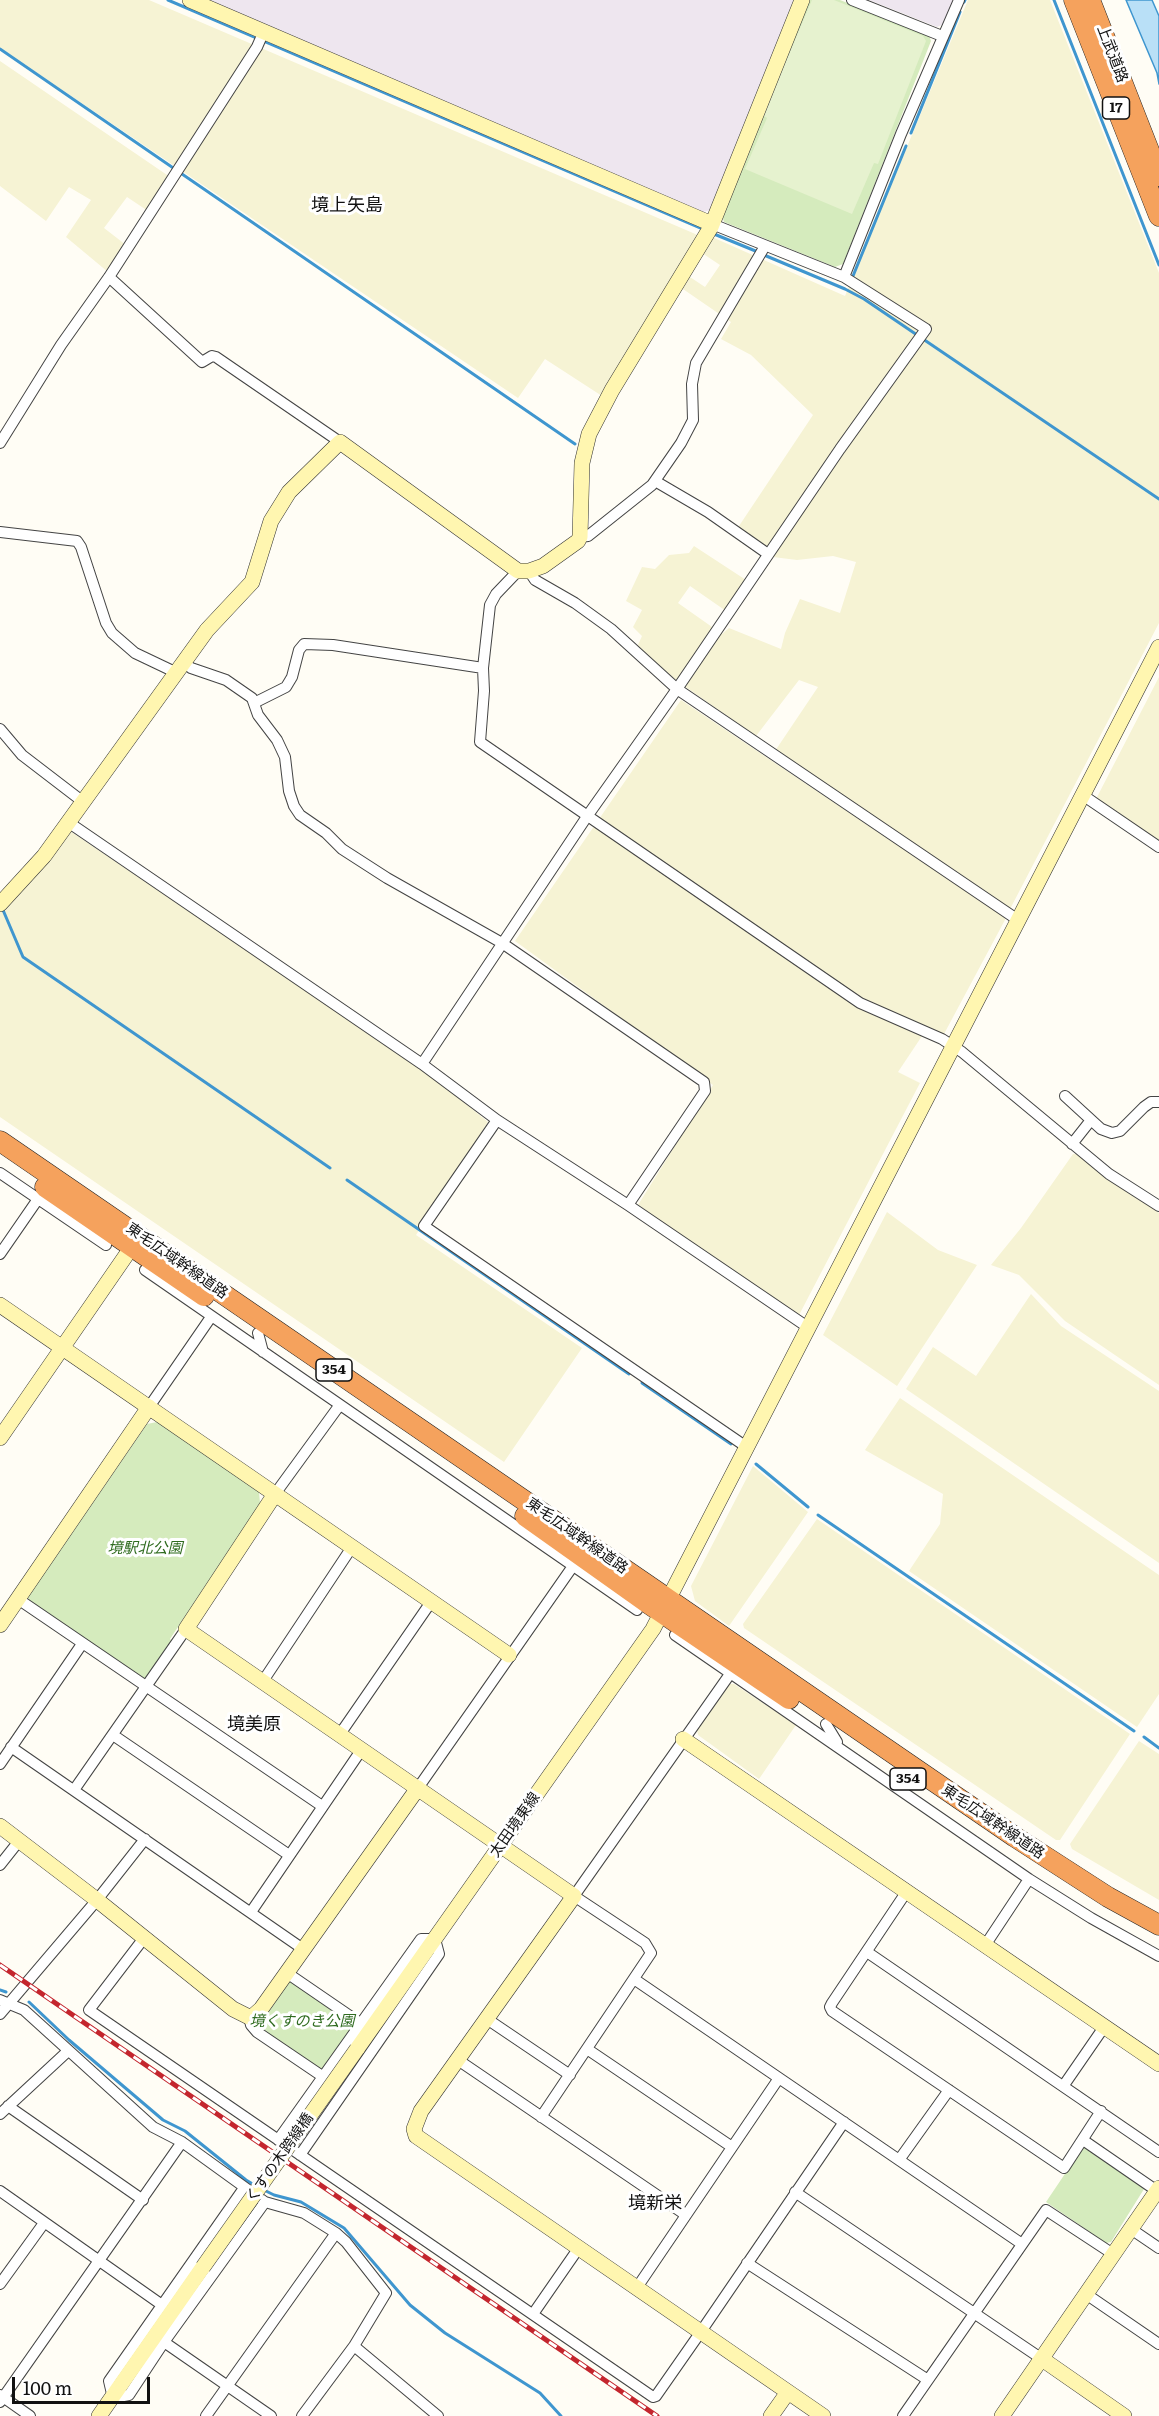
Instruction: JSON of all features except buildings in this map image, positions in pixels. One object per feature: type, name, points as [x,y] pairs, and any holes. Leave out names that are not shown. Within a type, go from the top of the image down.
[{"type":"highway","name":"上武道路","points":[[1074,0],[1159,216]]},
{"type":"highway","name":"上武道路","points":[[1090,0],[1159,176]]},
{"type":"highway","name":"東毛広域幹線道路","points":[[0,1141],[258,1333],[532,1521],[833,1714],[1024,1843],[1108,1897],[1159,1925]]},
{"type":"highway","name":"東毛広域幹線道路","points":[[0,1155],[66,1210],[136,1241],[665,1606],[826,1724],[1046,1872],[1103,1908],[1159,1938]]},
{"type":"street","points":[[190,0],[710,229],[765,246],[844,278],[926,329],[588,814],[422,1064]]},
{"type":"street","points":[[802,0],[710,229],[618,380],[589,434],[582,463],[580,537],[572,546],[543,566],[524,571],[493,598],[483,668],[484,692],[480,742],[860,1003],[954,1047],[1109,1174],[1159,1206]]},
{"type":"street","points":[[852,0],[942,36]]},
{"type":"street","points":[[844,278],[942,36],[959,0]]},
{"type":"street","points":[[0,443],[61,345],[109,277],[257,47],[264,31]]},
{"type":"street","points":[[580,537],[588,536],[620,513],[655,481],[691,425],[692,384],[696,363],[765,246]]},
{"type":"street","points":[[109,277],[202,362],[212,356],[216,357],[534,579],[575,603],[611,629],[677,689],[1018,920]]},
{"type":"street","points":[[0,904],[33,870],[207,630],[252,582],[271,521],[283,501],[297,483],[340,442]]},
{"type":"street","points":[[655,481],[708,512],[768,554]]},
{"type":"street","points":[[0,532],[77,541],[106,623],[112,633],[135,652],[226,680],[249,694],[262,723],[285,757],[291,802],[300,815],[326,833],[342,849],[502,943],[700,1078],[706,1086],[705,1091],[628,1205]]},
{"type":"street","points":[[254,703],[286,687],[292,677],[299,650],[304,644],[333,645],[483,668]]},
{"type":"street","name":"太田境東線","points":[[357,2049],[653,1629],[1159,648]]},
{"type":"street","points":[[0,729],[21,754],[82,801]]},
{"type":"street","points":[[1084,796],[1159,847]]},
{"type":"street","points":[[68,822],[422,1064],[497,1120],[628,1205],[809,1328]]},
{"type":"street","points":[[1065,1096],[1101,1129],[1115,1133],[1151,1102],[1159,1102]]},
{"type":"street","points":[[497,1120],[424,1226],[748,1448]]},
{"type":"street","points":[[1072,1144],[1091,1120]]},
{"type":"street","points":[[0,1173],[38,1199],[66,1210],[106,1245]]},
{"type":"street","points":[[0,1254],[38,1199]]},
{"type":"street","points":[[0,1438],[136,1241]]},
{"type":"street","points":[[145,1270],[637,1610]]},
{"type":"street","points":[[0,1305],[509,1655]]},
{"type":"street","points":[[0,1625],[211,1317]]},
{"type":"street","points":[[258,1333],[263,1352]]},
{"type":"street","points":[[74,1790],[186,1629],[275,1494],[339,1406]]},
{"type":"street","points":[[504,1518],[532,1521]]},
{"type":"street","points":[[262,1681],[352,1547]]},
{"type":"street","points":[[0,1826],[233,2009],[249,2017],[254,2016],[287,1973],[573,1566]]},
{"type":"street","points":[[18,1599],[322,1806]]},
{"type":"street","points":[[340,1734],[431,1602]]},
{"type":"street","points":[[186,1629],[649,1947],[651,1953],[541,2117]]},
{"type":"street","points":[[675,1635],[1029,1879],[1091,1918],[1159,1956]]},
{"type":"street","points":[[0,1764],[82,1644]]},
{"type":"street","points":[[730,1674],[421,2111],[414,2129],[417,2136],[578,2249],[823,2416]]},
{"type":"street","points":[[826,1724],[839,1748]]},
{"type":"street","points":[[113,1735],[289,1855]]},
{"type":"street","points":[[683,1739],[987,1944],[1159,2064]]},
{"type":"street","points":[[11,1747],[303,1949]]},
{"type":"street","points":[[250,1912],[362,1749]]},
{"type":"street","points":[[0,2014],[5,2002],[97,1900],[145,1839]]},
{"type":"street","points":[[0,1865],[19,1841]]},
{"type":"street","points":[[987,1944],[1029,1879]]},
{"type":"street","points":[[907,1891],[830,2007],[1064,2168],[1101,2112]]},
{"type":"street","points":[[144,1938],[89,2010],[652,2397],[656,2396],[700,2333],[844,2122]]},
{"type":"street","points":[[278,2140],[421,1939],[435,1939],[439,1954],[300,2155]]},
{"type":"street","points":[[867,1952],[1159,2152]]},
{"type":"street","points":[[287,1973],[360,2023]]},
{"type":"street","points":[[634,1979],[1022,2244]]},
{"type":"street","points":[[5,2002],[24,2010],[153,2127],[182,2142],[266,2202],[304,2213],[336,2233],[346,2242],[386,2293],[354,2346],[302,2416]]},
{"type":"street","points":[[249,2017],[251,2025],[257,2032],[322,2076]]},
{"type":"street","points":[[487,2019],[570,2075]]},
{"type":"street","points":[[1064,2085],[1104,2026]]},
{"type":"street","name":"くすの木跨線橋","points":[[99,2416],[357,2049]]},
{"type":"street","points":[[587,2049],[732,2147]]},
{"type":"street","points":[[68,2051],[4,2110],[143,2200]]},
{"type":"street","points":[[458,2060],[686,2215]]},
{"type":"street","points":[[636,2289],[780,2078]]},
{"type":"street","points":[[899,2160],[949,2090]]},
{"type":"street","points":[[1002,2416],[1158,2189],[1083,2140]]},
{"type":"street","points":[[30,2416],[1,2398],[100,2262],[182,2142]]},
{"type":"street","points":[[244,2188],[109,2381],[113,2398],[129,2395],[164,2342],[266,2202]]},
{"type":"street","points":[[0,2191],[162,2305]]},
{"type":"street","points":[[795,2192],[1124,2416]]},
{"type":"street","points":[[903,2416],[1046,2210],[1113,2254]]},
{"type":"street","points":[[1,2279],[44,2223]]},
{"type":"street","points":[[1131,2229],[1159,2248]]},
{"type":"street","points":[[206,2416],[336,2233]]},
{"type":"street","points":[[533,2314],[578,2249]]},
{"type":"street","points":[[747,2263],[928,2380]]},
{"type":"street","points":[[1086,2294],[1159,2344]]},
{"type":"street","points":[[164,2342],[271,2416]]},
{"type":"street","points":[[354,2346],[438,2416]]},
{"type":"street","points":[[771,2416],[788,2392]]},
{"type":"shaded area","points":[[0,0],[149,0],[700,236],[602,396],[545,359],[518,398],[0,48]]},
{"type":"shaded area","points":[[205,0],[794,0],[711,210],[703,212]]},
{"type":"shaded area","points":[[869,0],[953,0],[944,24],[937,27]]},
{"type":"shaded area","points":[[968,0],[1050,0],[1159,273],[1159,623],[1009,911],[775,751],[818,687],[799,680],[756,736],[677,681],[637,647],[642,636],[633,627],[642,610],[626,601],[642,567],[655,569],[669,555],[689,553],[694,546],[746,580],[726,611],[690,586],[678,603],[722,634],[729,628],[781,649],[785,633],[800,599],[840,613],[856,562],[833,556],[797,560],[773,557],[737,529],[813,415],[751,355],[721,339],[731,322],[680,287],[687,275],[705,287],[720,265],[702,253],[712,237],[845,296]]},
{"type":"shaded area","points":[[0,61],[170,177],[148,211],[127,197],[104,228],[126,245],[108,272],[66,237],[91,200],[69,187],[46,221],[0,186]]},
{"type":"shaded area","points":[[1159,677],[1159,842],[1096,799]]},
{"type":"shaded area","points":[[681,700],[1006,918],[944,1034],[928,1027],[898,1072],[920,1083],[798,1317],[638,1205],[713,1085],[515,941]]},
{"type":"shaded area","points":[[70,831],[423,1069],[488,1122],[416,1235],[582,1348],[504,1462],[0,1117],[0,908]]},
{"type":"shaded area","points":[[1073,1154],[1077,1154],[1159,1213],[1159,1385],[1065,1321],[1019,1275],[991,1265],[1021,1228]]},
{"type":"shaded area","points":[[887,1212],[938,1250],[977,1265],[897,1386],[823,1335]]},
{"type":"shaded area","points":[[1031,1294],[1061,1326],[1159,1391],[1159,1563],[906,1389],[933,1347],[976,1376]]},
{"type":"shaded area","points":[[900,1398],[1159,1575],[1159,1694],[1137,1727],[909,1571],[940,1524],[943,1494],[865,1450]]},
{"type":"shaded area","points":[[753,1466],[808,1512],[729,1626],[695,1601],[691,1586]]},
{"type":"shaded area","points":[[817,1519],[1130,1734],[1060,1840],[1056,1840],[744,1628],[743,1624]]},
{"type":"shaded area","points":[[730,1684],[734,1684],[796,1725],[759,1779],[698,1735],[697,1730]]},
{"type":"shaded area","points":[[1139,1741],[1159,1754],[1159,1900],[1072,1849],[1070,1844]]},
{"type":"green space","points":[[809,0],[840,0],[929,35],[931,41],[843,264],[835,267],[724,222],[722,215]]},
{"type":"green space","points":[[812,0],[834,0],[923,36],[926,41],[878,164],[874,163],[852,214],[745,169],[767,118],[763,115]]},
{"type":"green space","name":"境駅北公園","points":[[157,1422],[259,1492],[260,1503],[170,1639],[172,1641],[147,1678],[143,1678],[29,1601],[28,1597],[147,1424]]},
{"type":"green space","name":"境くすのき公園","points":[[294,1981],[355,2026],[323,2072],[258,2028],[289,1982]]},
{"type":"green space","points":[[1083,2147],[1144,2186],[1111,2242],[1106,2243],[1046,2202]]},
{"type":"water","points":[[1126,0],[1152,0],[1159,16],[1159,84],[1157,73]]},
{"type":"waterway","points":[[168,0],[703,229]]},
{"type":"waterway","points":[[1054,0],[1159,265]]},
{"type":"waterway","points":[[911,133],[960,12]]},
{"type":"waterway","points":[[0,49],[575,444]]},
{"type":"waterway","points":[[853,276],[906,146]]},
{"type":"waterway","points":[[714,234],[758,252]]},
{"type":"waterway","points":[[764,255],[864,299],[1159,499]]},
{"type":"waterway","points":[[3,910],[23,957],[330,1168]]},
{"type":"waterway","points":[[347,1180],[629,1374]]},
{"type":"waterway","points":[[642,1383],[731,1444]]},
{"type":"waterway","points":[[756,1464],[808,1507]]},
{"type":"waterway","points":[[818,1515],[1134,1731]]},
{"type":"waterway","points":[[1144,1737],[1159,1748]]},
{"type":"waterway","points":[[0,1990],[6,1992]]},
{"type":"waterway","points":[[29,2002],[69,2040],[163,2120],[185,2131],[256,2186]]},
{"type":"waterway","points":[[264,2190],[301,2202],[344,2228],[410,2305],[445,2333],[540,2393],[561,2416]]},
{"type":"railway","points":[[0,1965],[657,2416]]},
{"type":"district","name":"境上矢島","points":[[347,206]]},
{"type":"district","name":"境美原","points":[[254,1725]]},
{"type":"district","name":"境新栄","points":[[655,2204]]}]
